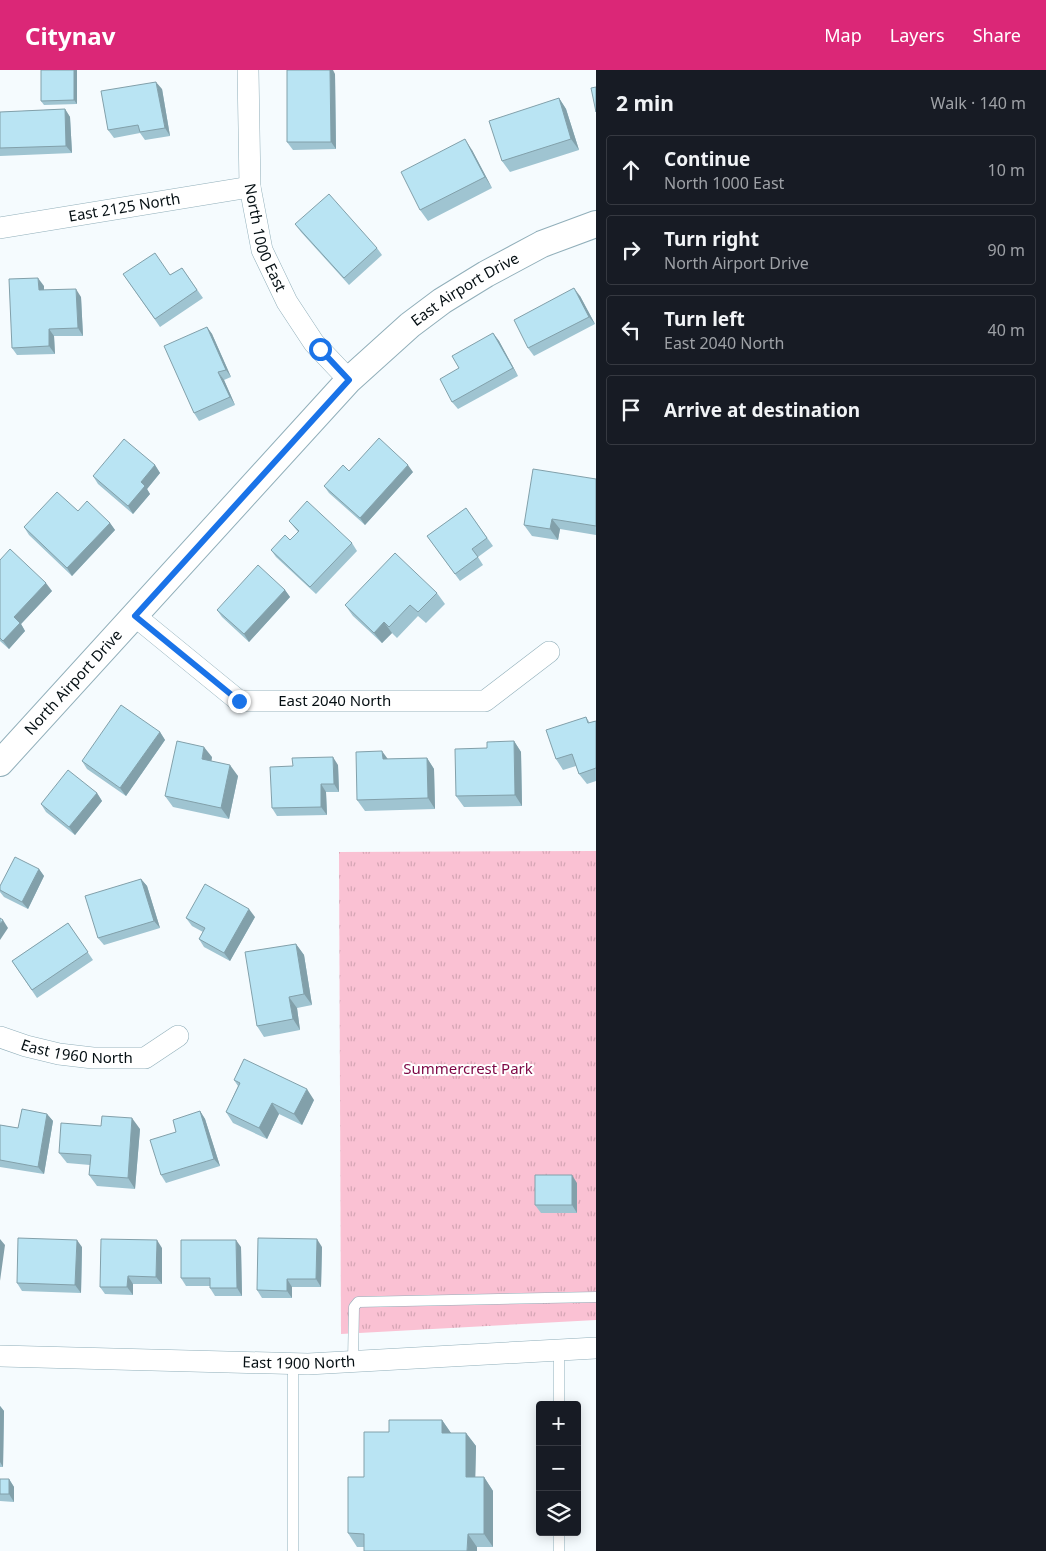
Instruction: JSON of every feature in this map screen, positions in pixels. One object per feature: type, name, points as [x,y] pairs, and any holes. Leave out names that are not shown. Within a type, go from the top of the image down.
[{"type":"street","name":"North 1000 East","points":[[248,70],[250,187],[262,250],[287,302],[314,343],[349,380]]},
{"type":"street","name":"East 2125 North","points":[[0,228],[250,187]]},
{"type":"street","name":"East Airport Drive","points":[[349,380],[410,325],[442,301],[486,274],[542,244],[596,224]]},
{"type":"street","name":"North Airport Drive","points":[[0,764],[349,380]]},
{"type":"street","name":"East 2040 North","points":[[135,616],[239,701],[485,701],[549,652]]},
{"type":"street","name":"East 1960 North","points":[[0,1037],[59,1054],[93,1058],[145,1058],[178,1036]]},
{"type":"street","name":"East 1900 North","points":[[0,1356],[294,1363],[596,1348]]},
{"type":"lane","points":[[353,1361],[354,1307],[358,1302],[596,1297]]},
{"type":"lane","points":[[559,1350],[559,1401]]},
{"type":"lane","points":[[293,1551],[294,1363]]},
{"type":"lane","points":[[559,1536],[559,1551]]},
{"type":"green space","name":"Summercrest Park","points":[[596,851],[596,1320],[341,1334],[339,852]]},
{"type":"building","points":[[41,70],[74,70],[74,100],[41,101]]},
{"type":"building","points":[[287,70],[330,70],[331,142],[287,142]]},
{"type":"building","points":[[156,82],[165,128],[140,132],[138,125],[108,130],[101,91]]},
{"type":"building","points":[[596,87],[596,112],[591,88]]},
{"type":"building","points":[[559,98],[571,139],[502,161],[489,121]]},
{"type":"building","points":[[65,109],[66,146],[0,148],[0,112]]},
{"type":"building","points":[[465,139],[485,177],[420,210],[401,172]]},
{"type":"building","points":[[329,194],[377,248],[344,278],[295,224]]},
{"type":"building","points":[[155,253],[170,275],[182,268],[197,290],[155,319],[123,274]]},
{"type":"building","points":[[38,278],[39,290],[76,289],[78,328],[49,329],[49,346],[12,348],[9,279]]},
{"type":"building","points":[[574,288],[589,317],[528,348],[514,320]]},
{"type":"building","points":[[207,327],[226,370],[218,372],[230,397],[194,413],[164,346]]},
{"type":"building","points":[[493,333],[513,368],[452,402],[440,379],[459,368],[452,356]]},
{"type":"building","points":[[379,438],[408,465],[360,518],[324,486],[343,465],[349,471]]},
{"type":"building","points":[[124,439],[155,465],[141,482],[145,486],[128,506],[93,476]]},
{"type":"building","points":[[533,469],[596,479],[596,526],[552,519],[550,529],[524,525]]},
{"type":"building","points":[[57,492],[78,511],[87,501],[110,523],[67,568],[24,527]]},
{"type":"building","points":[[307,501],[352,543],[310,587],[271,550],[285,535],[290,540],[299,531],[289,521]]},
{"type":"building","points":[[466,508],[487,538],[472,549],[478,557],[455,574],[427,536]]},
{"type":"building","points":[[10,549],[46,583],[14,617],[20,623],[3,641],[0,638],[0,560]]},
{"type":"building","points":[[395,553],[437,593],[418,612],[410,605],[389,627],[384,622],[374,633],[345,605]]},
{"type":"building","points":[[258,565],[285,590],[244,634],[217,610]]},
{"type":"building","points":[[121,705],[160,732],[120,788],[82,761]]},
{"type":"building","points":[[586,717],[588,723],[596,721],[596,768],[579,774],[572,754],[556,759],[546,730]]},
{"type":"building","points":[[177,741],[204,747],[202,759],[230,765],[221,808],[165,796]]},
{"type":"building","points":[[514,741],[515,795],[456,796],[455,749],[487,748],[487,742]]},
{"type":"building","points":[[382,751],[383,759],[427,758],[428,798],[357,800],[356,752]]},
{"type":"building","points":[[333,757],[334,784],[321,784],[321,807],[272,808],[270,767],[293,766],[292,758]]},
{"type":"building","points":[[68,770],[97,793],[69,827],[41,804]]},
{"type":"building","points":[[15,857],[39,869],[22,902],[0,890],[0,886]]},
{"type":"building","points":[[141,879],[154,921],[98,938],[85,896]]},
{"type":"building","points":[[205,884],[249,909],[224,953],[199,939],[205,928],[186,918]]},
{"type":"building","points":[[68,923],[88,952],[32,990],[12,961]]},
{"type":"building","points":[[296,944],[304,994],[289,997],[293,1019],[257,1026],[245,952]]},
{"type":"building","points":[[244,1059],[307,1089],[294,1114],[272,1103],[259,1128],[226,1112],[240,1083],[234,1080]]},
{"type":"building","points":[[22,1109],[47,1114],[38,1167],[0,1160],[0,1125],[18,1128]]},
{"type":"building","points":[[200,1111],[214,1159],[161,1175],[150,1140],[176,1132],[173,1120]]},
{"type":"building","points":[[102,1116],[132,1118],[128,1178],[89,1175],[91,1155],[59,1153],[61,1123],[101,1126]]},
{"type":"building","points":[[535,1175],[572,1175],[572,1205],[535,1205]]},
{"type":"building","points":[[18,1238],[77,1240],[75,1285],[17,1283]]},
{"type":"building","points":[[258,1238],[317,1239],[316,1279],[287,1279],[287,1291],[257,1290]]},
{"type":"building","points":[[101,1239],[157,1240],[156,1277],[128,1276],[127,1287],[100,1287]]},
{"type":"building","points":[[181,1240],[236,1240],[237,1288],[210,1288],[210,1278],[181,1278]]},
{"type":"building","points":[[389,1420],[442,1420],[442,1433],[466,1433],[466,1477],[484,1477],[484,1534],[468,1534],[467,1551],[364,1551],[364,1534],[348,1533],[348,1477],[364,1477],[364,1432],[389,1432]]},
{"type":"building","points":[[0,1479],[9,1479],[9,1494],[0,1494]]},
{"type":"route","points":[[239,701],[135,616],[349,380],[320,349]]}]
